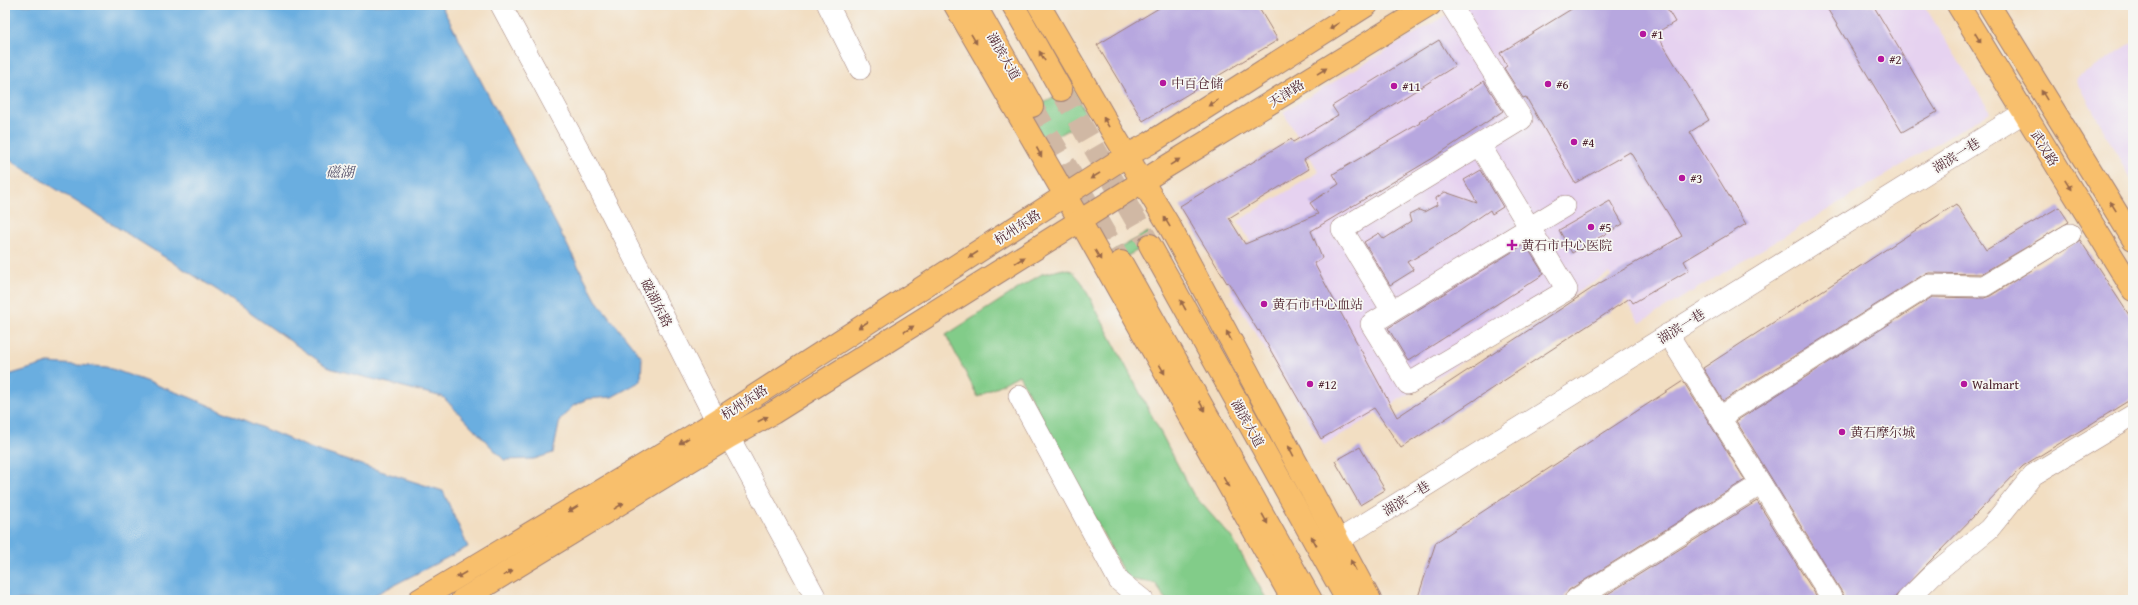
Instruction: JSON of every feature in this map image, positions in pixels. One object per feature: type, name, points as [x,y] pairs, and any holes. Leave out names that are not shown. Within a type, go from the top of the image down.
[{"type":"main road","points":[[955,5],[1064,196],[1080,221],[1293,600]]},
{"type":"main road","name":"湖滨大道","points":[[975,5],[1032,106]]},
{"type":"main road","points":[[1013,5],[1061,90]]},
{"type":"main road","points":[[1039,5],[1126,156],[1170,227],[1370,600]]},
{"type":"main road","points":[[1126,156],[1150,143],[1367,5]]},
{"type":"main road","name":"天津路","points":[[1080,221],[1430,5]]},
{"type":"main road","name":"武汉路","points":[[1958,5],[2133,290]]},
{"type":"main road","name":"武汉路","points":[[1989,5],[2133,239]]},
{"type":"main road","name":"杭州东路","points":[[419,600],[528,536],[716,420],[1126,156]]},
{"type":"main road","name":"杭州东路","points":[[462,600],[729,437],[773,413],[1080,221]]},
{"type":"main road","name":"湖滨大道","points":[[1150,245],[1347,600]]},
{"type":"main road","points":[[1121,262],[1311,600]]},
{"type":"street","name":"磁湖东路","points":[[501,5],[586,163],[716,420],[729,437],[817,600]]},
{"type":"street","points":[[828,5],[860,69]]},
{"type":"street","points":[[1392,311],[1342,229],[1522,120],[1451,5]]},
{"type":"street","name":"湖滨一巷","points":[[1339,540],[2023,113]]},
{"type":"street","points":[[1480,145],[1529,227],[1567,290],[1408,384],[1371,324],[1529,227],[1565,206]]},
{"type":"street","points":[[1720,417],[1929,285],[1984,286],[2070,234]]},
{"type":"street","points":[[1668,334],[1833,600]]},
{"type":"street","points":[[1019,396],[1120,581],[1143,600]]},
{"type":"street","points":[[1907,600],[1932,575],[1989,529],[2033,475],[2133,415]]},
{"type":"street","points":[[1575,600],[1761,484]]},
{"type":"shaded area","name":"黄石市中心医院","points":[[1463,5],[1924,5],[1990,112],[1640,323],[1609,273],[1324,445],[1230,291],[1267,268],[1238,221],[1319,172],[1283,112]]},
{"type":"shaded area","points":[[2133,42],[2133,184],[2076,79]]},
{"type":"green space","points":[[1072,88],[1085,113],[1084,121],[1053,138],[1041,136],[1027,112]]},
{"type":"green space","points":[[1148,232],[1153,242],[1116,262],[1111,253]]},
{"type":"green space","points":[[1064,269],[1072,271],[1081,281],[1193,494],[1232,538],[1267,600],[1166,600],[1155,583],[1127,579],[1019,375],[978,397],[946,335],[1042,274]]},
{"type":"water","name":"磁湖","points":[[5,5],[441,5],[596,300],[642,358],[641,381],[612,397],[587,399],[573,406],[560,420],[553,453],[534,459],[504,460],[443,397],[329,368],[217,290],[5,157]]},
{"type":"water","points":[[48,363],[107,367],[189,397],[315,450],[443,491],[468,547],[365,600],[5,600],[5,376]]},
{"type":"building","name":"中百仓储","points":[[1164,5],[1257,5],[1278,40],[1143,121],[1097,45]]},
{"type":"building","points":[[1578,5],[1665,5],[1675,22],[1656,33],[1709,120],[1690,132],[1746,224],[1684,261],[1689,270],[1633,303],[1630,298],[1401,448],[1374,408],[1321,439],[1259,330],[1258,331],[1228,282],[1227,283],[1180,206],[1291,139],[1293,142],[1338,115],[1332,106],[1439,40],[1455,66],[1304,160],[1309,169],[1229,218],[1245,244],[1318,214],[1310,203],[1339,184],[1333,174],[1420,123],[1419,122],[1484,81],[1503,111],[1433,158],[1311,231],[1322,258],[1314,263],[1397,417],[1600,283],[1682,236],[1630,152],[1575,183],[1526,97],[1523,98],[1504,68],[1507,66],[1500,53]]},
{"type":"building","name":"#2","points":[[1825,5],[1873,5],[1937,112],[1902,132]]},
{"type":"building","points":[[1481,170],[1503,207],[1492,214],[1490,210],[1454,235],[1408,262],[1414,270],[1390,285],[1364,242],[1379,233],[1384,239],[1411,222],[1409,215],[1419,210],[1424,212],[1437,205],[1436,198],[1445,192],[1477,203],[1464,180]]},
{"type":"building","name":"#5","points":[[1610,201],[1623,224],[1572,253],[1559,230]]},
{"type":"building","points":[[1956,204],[1986,250],[2059,207],[2069,222],[1981,274],[1929,273],[1923,275],[1723,401],[1703,368]]},
{"type":"building","points":[[2080,240],[2133,321],[2133,398],[2023,466],[1892,600],[1845,600],[1843,594],[1736,421],[1932,297],[1984,298],[1990,296]]},
{"type":"building","points":[[1525,244],[1544,274],[1408,361],[1388,328]]},
{"type":"building","points":[[1683,381],[1745,480],[1569,590],[1563,600],[1417,600],[1436,542]]},
{"type":"building","points":[[1360,447],[1385,490],[1360,505],[1335,461]]},
{"type":"building","points":[[1757,501],[1819,600],[1598,600]]},
{"type":"tunnel","points":[[1061,90],[1150,245]]},
{"type":"tunnel","points":[[1032,106],[1121,262]]},
{"type":"place","name":"#1","points":[[1643,34]]},
{"type":"place","name":"#2","points":[[1881,59]]},
{"type":"place","name":"中百仓储","points":[[1163,83]]},
{"type":"place","name":"#6","points":[[1548,84]]},
{"type":"place","name":"#11","points":[[1394,86]]},
{"type":"place","name":"#4","points":[[1574,142]]},
{"type":"place","name":"#3","points":[[1682,178]]},
{"type":"place","name":"#5","points":[[1591,227]]},
{"type":"place","name":"黄石市中心医院","points":[[1512,245]]},
{"type":"place","name":"黄石市中心血站","points":[[1264,304]]},
{"type":"place","name":"#12","points":[[1310,384]]},
{"type":"place","name":"Walmart","points":[[1964,384]]},
{"type":"place","name":"黄石摩尔城","points":[[1842,432]]}]
